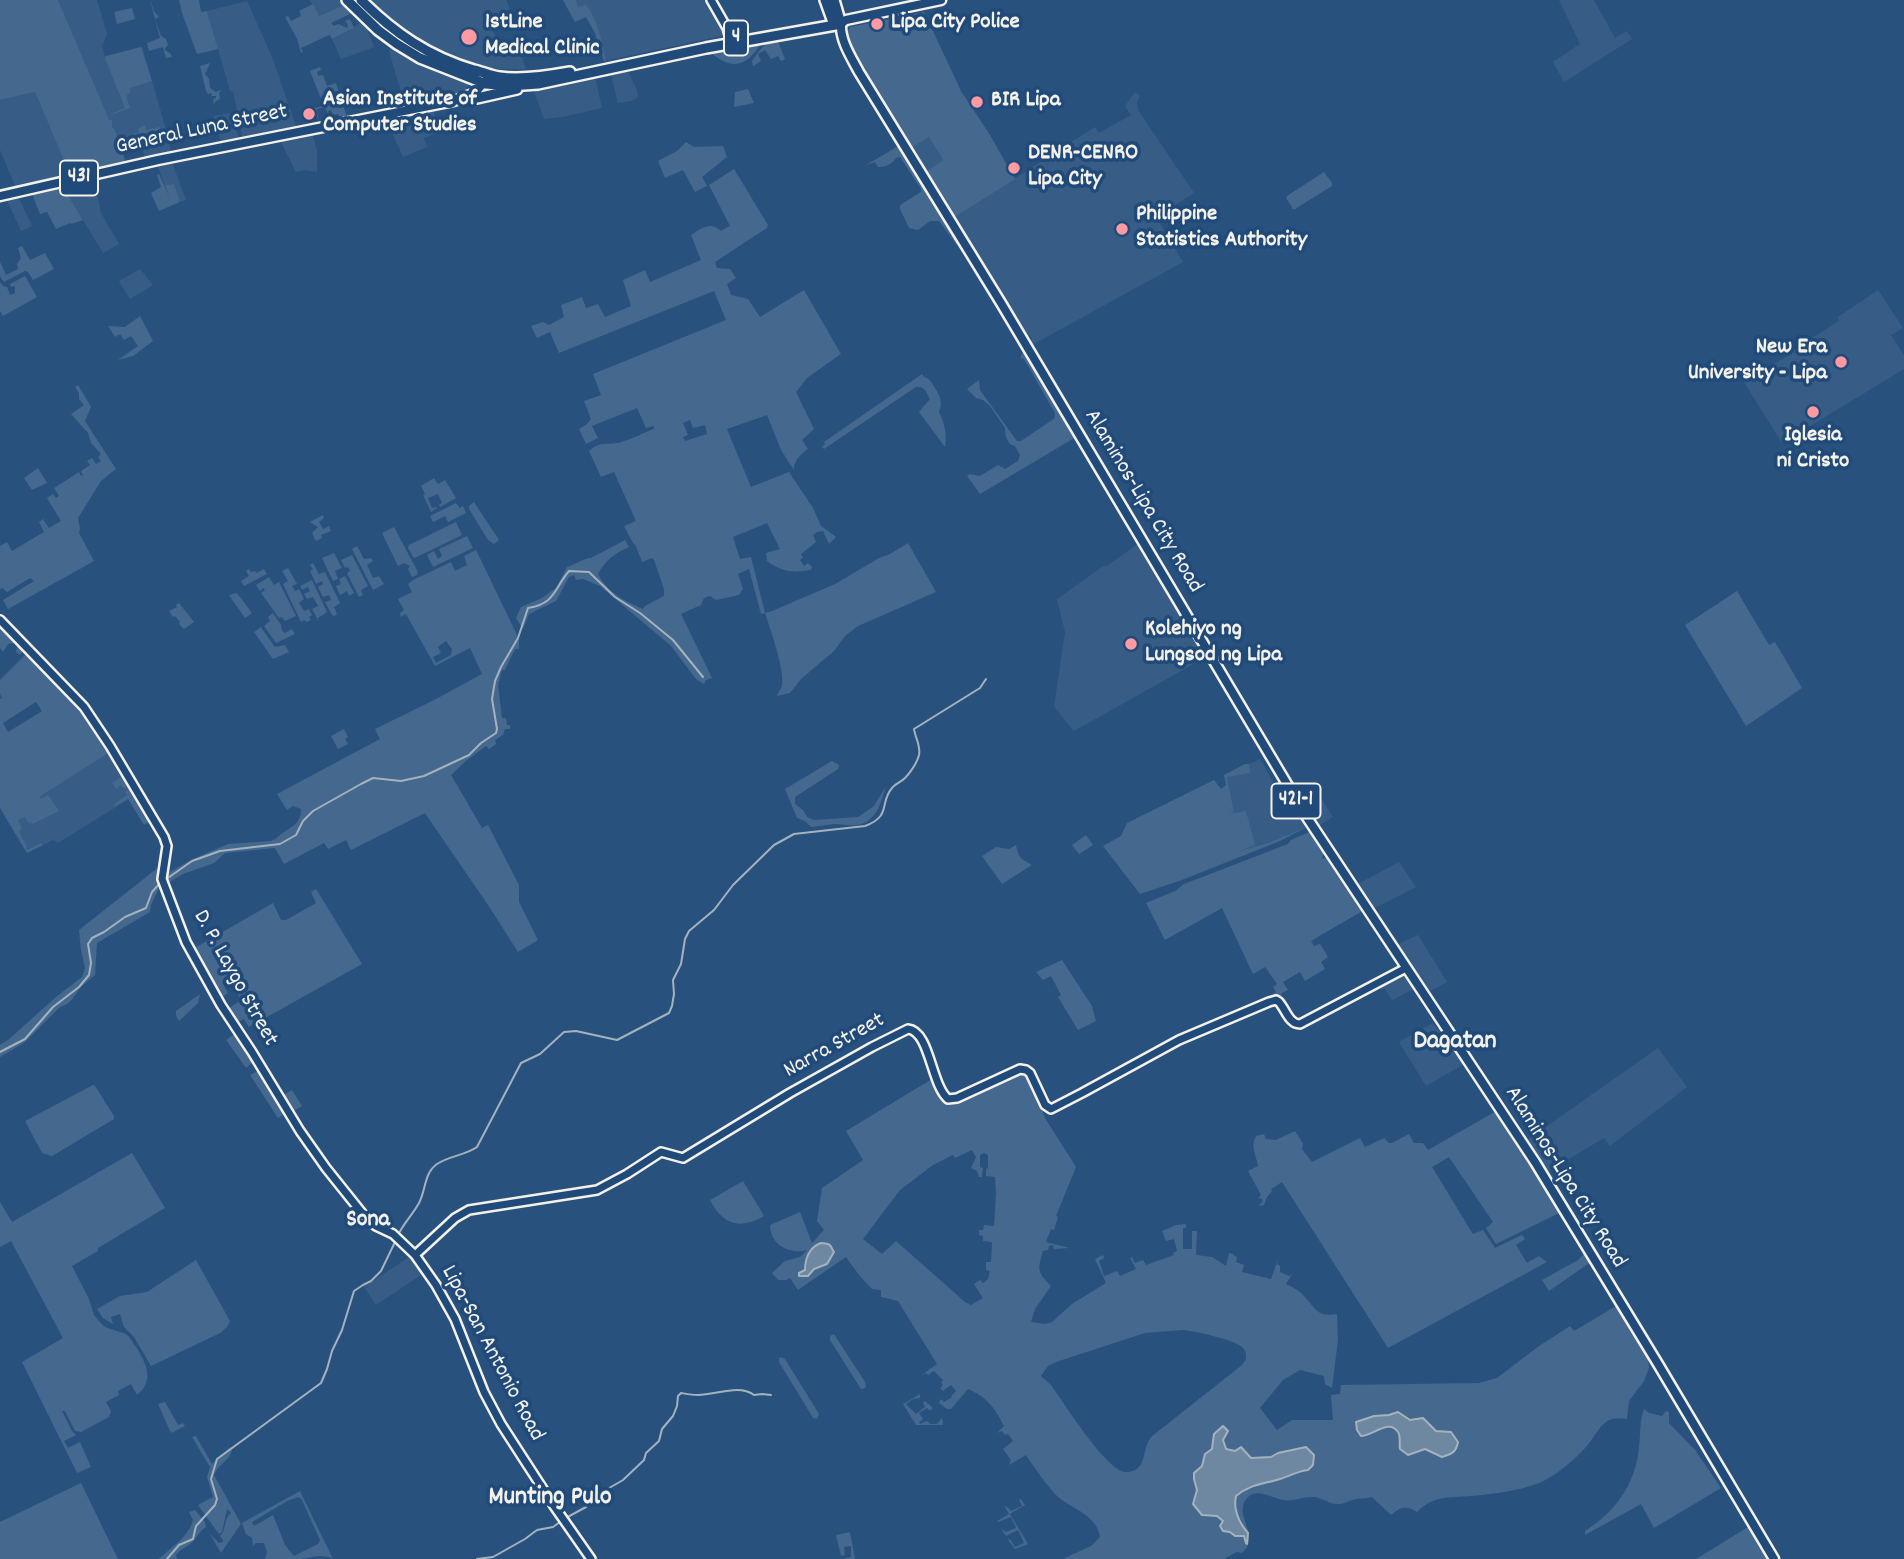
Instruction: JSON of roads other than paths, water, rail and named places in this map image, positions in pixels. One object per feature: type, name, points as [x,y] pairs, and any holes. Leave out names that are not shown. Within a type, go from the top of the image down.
[{"type":"highway","name":"4","points":[[347,0],[397,44],[430,63],[475,75]]},
{"type":"highway","name":"4","points":[[361,0],[416,46],[475,75],[486,85],[514,82],[530,76],[583,70],[730,39],[839,23]]},
{"type":"highway","points":[[825,0],[839,23]]},
{"type":"highway","points":[[834,0],[839,23]]},
{"type":"highway","name":"4","points":[[514,82],[526,86],[839,23]]},
{"type":"highway","points":[[526,86],[479,85],[475,75],[519,71],[530,76]]},
{"type":"main road","name":"4","points":[[839,23],[941,0]]},
{"type":"main road","name":"Alaminos-Lipa City Road","points":[[839,23],[859,72],[1001,303],[1295,799],[1542,1173],[1774,1559]]},
{"type":"main road","name":"General Luna Street","points":[[0,197],[156,160],[454,101],[486,85]]},
{"type":"street","points":[[711,0],[728,30],[730,39]]},
{"type":"street","name":"D. P. Laygo Street","points":[[0,620],[92,717],[166,842],[162,878],[166,890],[188,946],[221,1005],[326,1168],[366,1218],[396,1237]]},
{"type":"street","name":"Narra Street","points":[[415,1255],[455,1218],[469,1210],[597,1190],[661,1152],[683,1158],[790,1093],[903,1031],[913,1029],[917,1032],[929,1057],[937,1084],[948,1099],[957,1098],[1020,1069],[1030,1073],[1045,1105],[1051,1109],[1179,1040],[1269,1002],[1279,1002],[1292,1021],[1300,1024],[1406,968]]},
{"type":"street","name":"Lipa-San Antonio Road","points":[[396,1237],[415,1255],[436,1285],[455,1320],[484,1392],[501,1424],[591,1559]]},
{"type":"waterway","points":[[165,880],[192,861],[220,851],[280,844],[296,835],[303,821],[313,811],[373,778],[401,781],[424,776],[469,755],[496,733],[492,699],[495,681],[518,638],[528,608],[549,599],[569,571],[589,572],[615,597],[673,640],[703,677]]},
{"type":"waterway","points":[[398,1235],[419,1203],[427,1177],[433,1168],[442,1161],[477,1147],[521,1063],[540,1054],[564,1032],[576,1031],[617,1040],[669,1013],[674,994],[673,980],[681,964],[689,931],[714,910],[733,885],[774,845],[794,834],[865,826],[879,818],[888,794],[907,776],[918,758],[919,748],[914,729],[980,688],[986,679]]},
{"type":"waterway","points":[[0,1052],[25,1039],[53,1007],[79,987],[89,975],[91,963],[88,944],[92,938],[125,917],[146,908],[152,892],[160,883]]},
{"type":"waterway","points":[[167,1559],[179,1545],[193,1539],[196,1526],[215,1505],[217,1499],[211,1479],[217,1459],[321,1383],[354,1291],[381,1271],[396,1240]]},
{"type":"waterway","points":[[564,1519],[586,1507],[604,1491],[623,1480],[644,1460],[646,1453],[659,1441],[662,1429],[673,1416],[681,1393],[698,1395],[741,1390],[754,1395],[771,1395]]},
{"type":"waterway","points":[[477,1559],[493,1557],[537,1530],[553,1527],[560,1522]]},
{"type":"place","name":"Lipa City Police","points":[[877,24]]},
{"type":"place","name":"1stLine Medical Clinic","points":[[469,37]]},
{"type":"place","name":"BIR Lipa","points":[[977,102]]},
{"type":"place","name":"Asian Institute of Computer Studies","points":[[309,114]]},
{"type":"place","name":"DENR-CENRO Lipa City","points":[[1014,168]]},
{"type":"place","name":"Philippine Statistics Authority","points":[[1122,229]]},
{"type":"place","name":"New Era University - Lipa","points":[[1841,362]]},
{"type":"place","name":"Iglesia ni Cristo","points":[[1813,412]]},
{"type":"place","name":"Kolehiyo ng Lungsod ng Lipa","points":[[1131,644]]},
{"type":"district","name":"Dagatan","points":[[1455,1043]]},
{"type":"district","name":"Sona","points":[[368,1222]]},
{"type":"district","name":"Munting Pulo","points":[[550,1499]]}]
